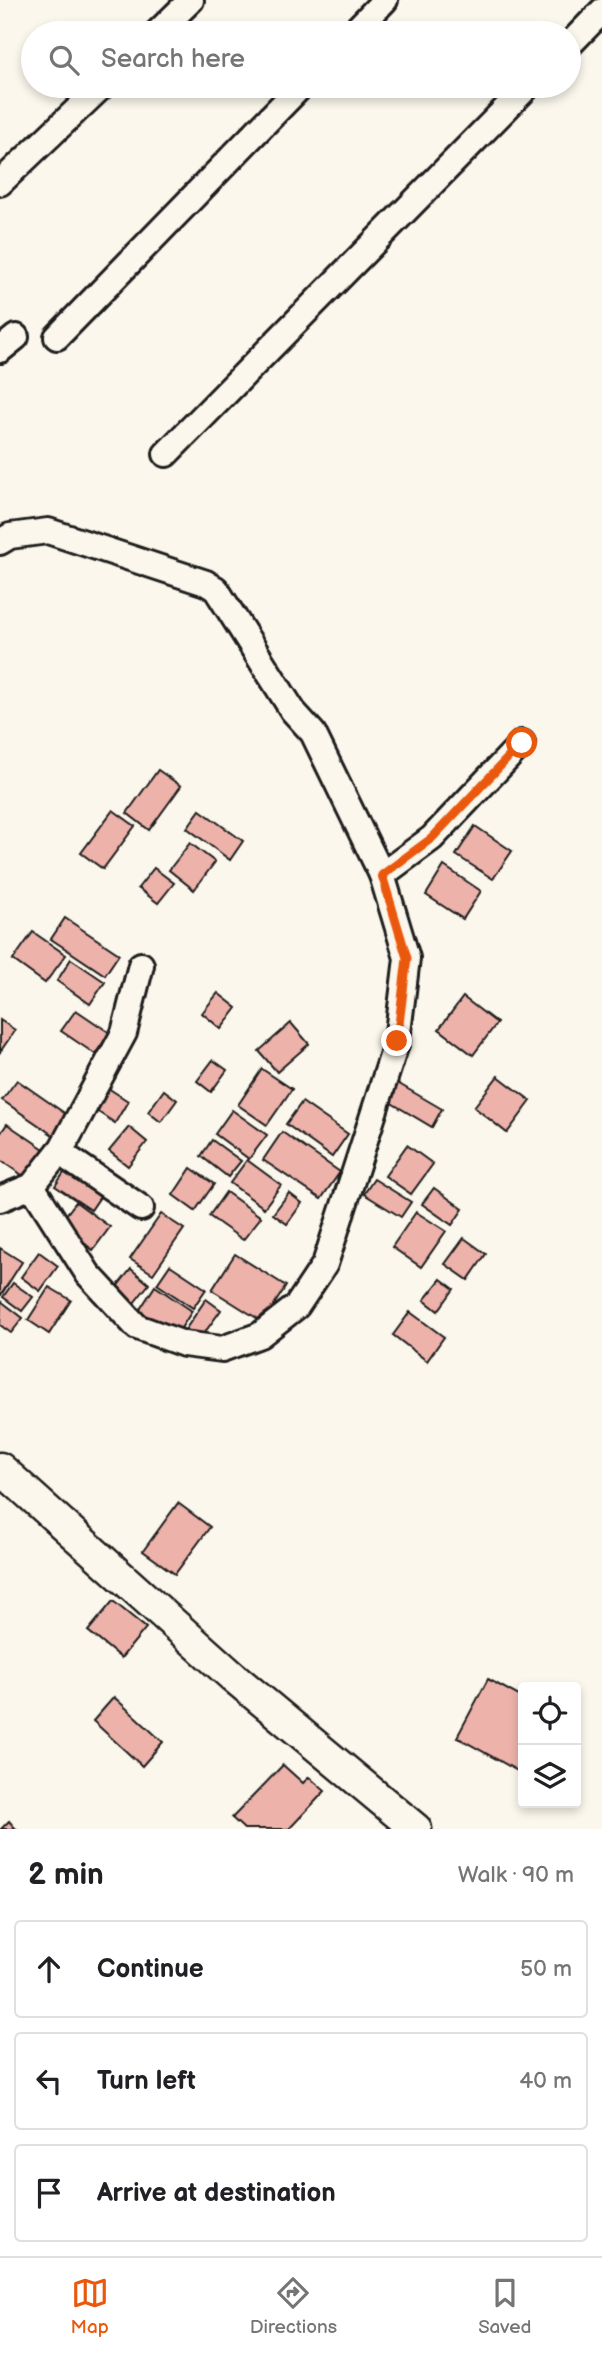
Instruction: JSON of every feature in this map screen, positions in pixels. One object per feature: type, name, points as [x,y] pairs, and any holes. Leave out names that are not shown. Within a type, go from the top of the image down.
[{"type":"street","points":[[169,21],[191,0]]},
{"type":"street","points":[[365,21],[385,0]]},
{"type":"street","points":[[581,33],[602,11]]},
{"type":"street","points":[[0,183],[89,98]]},
{"type":"street","points":[[57,337],[289,98]]},
{"type":"street","points":[[166,454],[516,98]]},
{"type":"street","points":[[0,542],[10,536],[48,531],[206,583],[216,589],[293,711],[313,733],[382,875],[407,958],[397,1041],[325,1264],[297,1306],[260,1335],[222,1349],[184,1344],[137,1327],[88,1273],[32,1186]]},
{"type":"street","points":[[382,875],[432,838],[522,743]]},
{"type":"street","points":[[0,1199],[32,1186],[59,1152],[124,1033],[141,965]]},
{"type":"street","points":[[59,1152],[141,1208]]},
{"type":"street","points":[[1,1470],[231,1675],[416,1829]]},
{"type":"building","points":[[158,770],[181,786],[149,830],[127,813]]},
{"type":"building","points":[[113,810],[135,826],[103,869],[81,853]]},
{"type":"building","points":[[200,810],[243,841],[230,860],[187,828]]},
{"type":"building","points":[[475,826],[512,851],[493,879],[456,855]]},
{"type":"building","points":[[190,843],[215,862],[194,890],[169,870]]},
{"type":"building","points":[[444,866],[481,891],[463,919],[426,895]]},
{"type":"building","points":[[154,868],[174,883],[158,903],[138,888]]},
{"type":"building","points":[[65,918],[119,954],[105,975],[51,939]]},
{"type":"building","points":[[33,932],[66,955],[45,983],[13,960]]},
{"type":"building","points":[[71,959],[105,982],[90,1004],[57,981]]},
{"type":"building","points":[[218,993],[237,1008],[221,1029],[202,1013]]},
{"type":"building","points":[[463,997],[497,1023],[473,1055],[439,1029]]},
{"type":"building","points":[[76,1010],[110,1033],[95,1054],[61,1031]]},
{"type":"building","points":[[0,1020],[15,1030],[0,1052]]},
{"type":"building","points":[[291,1023],[309,1044],[277,1072],[259,1051]]},
{"type":"building","points":[[213,1060],[227,1070],[211,1092],[197,1081]]},
{"type":"building","points":[[262,1069],[292,1089],[267,1125],[238,1105]]},
{"type":"building","points":[[498,1076],[531,1101],[507,1133],[474,1107]]},
{"type":"building","points":[[17,1080],[70,1117],[56,1137],[2,1100]]},
{"type":"building","points":[[394,1081],[442,1109],[432,1127],[383,1098]]},
{"type":"building","points":[[108,1088],[128,1101],[115,1123],[95,1110]]},
{"type":"building","points":[[164,1090],[177,1100],[161,1122],[148,1112]]},
{"type":"building","points":[[302,1102],[348,1134],[332,1157],[286,1124]]},
{"type":"building","points":[[232,1110],[267,1135],[249,1159],[215,1134]]},
{"type":"building","points":[[7,1124],[44,1149],[25,1177],[0,1160],[0,1134]]},
{"type":"building","points":[[129,1127],[147,1142],[128,1166],[109,1151]]},
{"type":"building","points":[[282,1132],[340,1172],[321,1199],[263,1160]]},
{"type":"building","points":[[212,1140],[241,1161],[228,1177],[201,1156]]},
{"type":"building","points":[[407,1145],[433,1164],[411,1194],[385,1176]]},
{"type":"building","points":[[247,1160],[281,1185],[264,1208],[230,1183]]},
{"type":"building","points":[[68,1167],[104,1191],[91,1210],[55,1186]]},
{"type":"building","points":[[191,1168],[214,1184],[195,1211],[173,1195]]},
{"type":"building","points":[[374,1179],[411,1202],[401,1217],[364,1194]]},
{"type":"building","points":[[434,1188],[463,1209],[452,1225],[422,1204]]},
{"type":"building","points":[[226,1192],[261,1217],[243,1240],[209,1216]]},
{"type":"building","points":[[289,1193],[302,1203],[287,1224],[273,1214]]},
{"type":"building","points":[[76,1202],[110,1227],[93,1250],[59,1224]]},
{"type":"building","points":[[416,1212],[446,1231],[421,1267],[392,1247]]},
{"type":"building","points":[[161,1214],[184,1229],[153,1274],[130,1259]]},
{"type":"building","points":[[464,1238],[486,1254],[468,1280],[445,1264]]},
{"type":"building","points":[[0,1248],[22,1262],[1,1295],[0,1295]]},
{"type":"building","points":[[39,1252],[58,1266],[40,1291],[21,1277]]},
{"type":"building","points":[[235,1254],[286,1286],[263,1322],[212,1290]]},
{"type":"building","points":[[170,1265],[206,1289],[193,1308],[157,1284]]},
{"type":"building","points":[[131,1269],[149,1284],[130,1308],[112,1293]]},
{"type":"building","points":[[441,1279],[454,1289],[438,1311],[424,1300]]},
{"type":"building","points":[[13,1283],[33,1297],[22,1311],[3,1297]]},
{"type":"building","points":[[155,1286],[192,1311],[174,1339],[137,1314]]},
{"type":"building","points":[[49,1287],[71,1300],[49,1334],[28,1320]]},
{"type":"building","points":[[206,1299],[221,1310],[197,1343],[183,1333]]},
{"type":"building","points":[[1,1301],[23,1318],[11,1333],[0,1325]]},
{"type":"building","points":[[410,1312],[444,1337],[427,1361],[393,1335]]},
{"type":"building","points":[[178,1503],[210,1527],[175,1574],[143,1551]]},
{"type":"building","points":[[113,1601],[146,1628],[121,1658],[88,1631]]},
{"type":"building","points":[[488,1679],[518,1695],[518,1771],[457,1737]]},
{"type":"building","points":[[114,1697],[163,1742],[142,1766],[93,1721]]},
{"type":"building","points":[[283,1765],[303,1783],[309,1777],[325,1791],[289,1829],[244,1829],[232,1818]]},
{"type":"building","points":[[9,1821],[16,1829],[1,1829]]},
{"type":"route","points":[[397,1041],[407,958],[382,875],[432,838],[522,743]]}]
